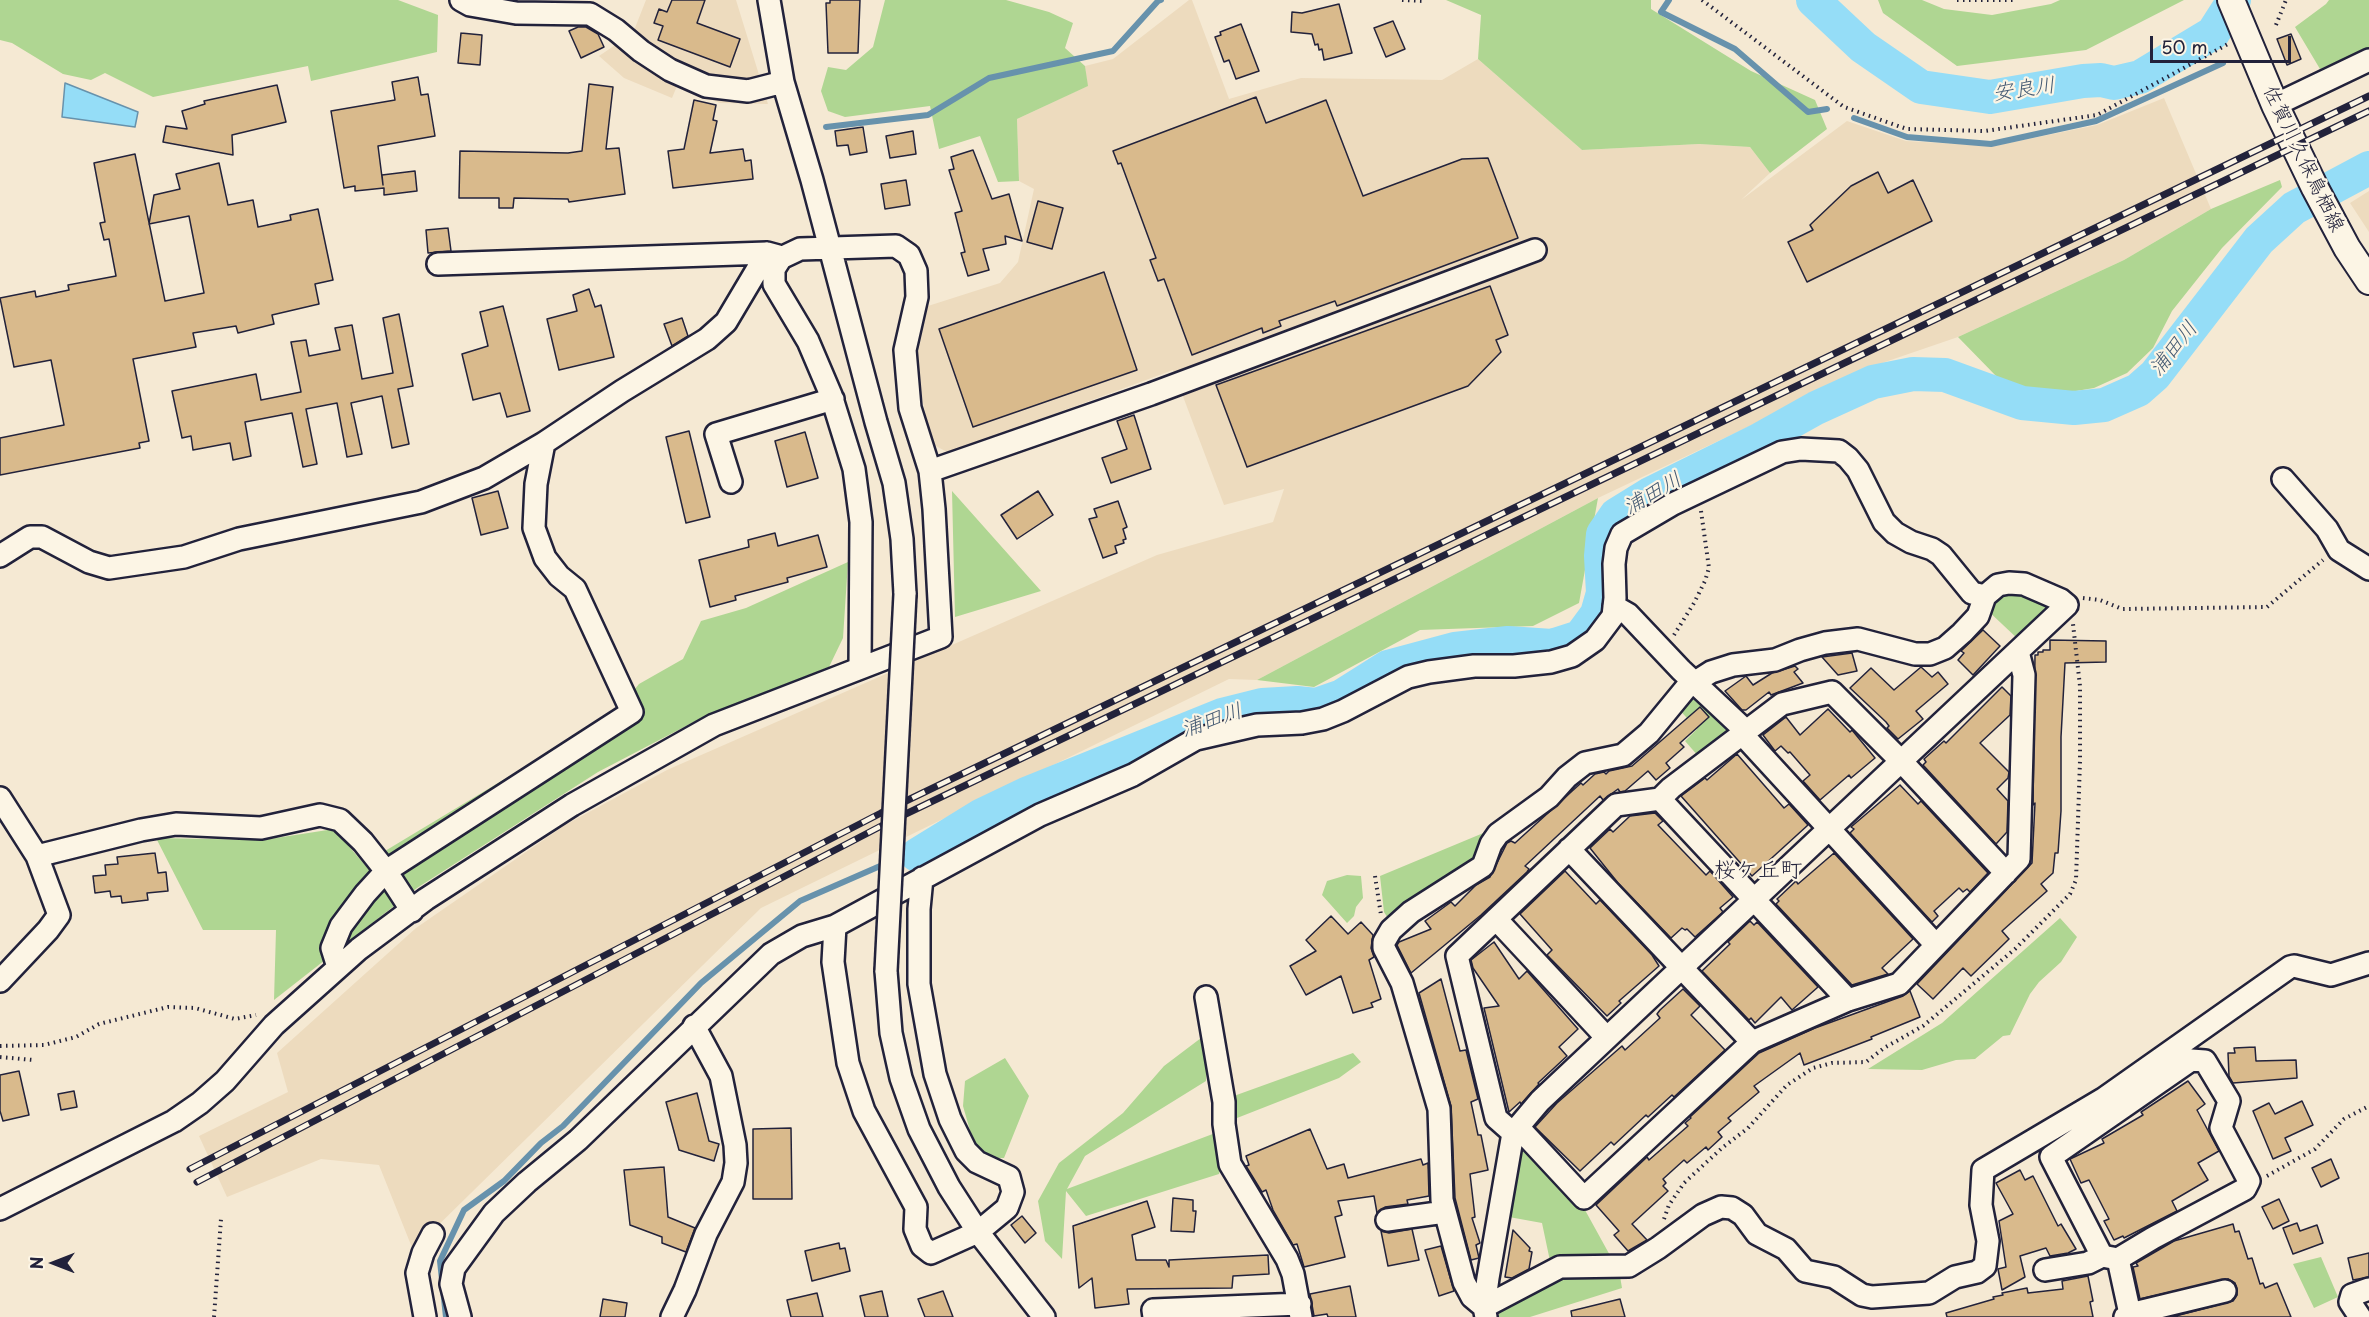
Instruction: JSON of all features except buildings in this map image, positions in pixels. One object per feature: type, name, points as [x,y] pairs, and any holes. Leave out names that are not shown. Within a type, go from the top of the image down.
[{"type":"main road","name":"佐賀川久保鳥栖線","points":[[2231,0],[2275,105],[2320,197],[2347,248],[2369,281]]},
{"type":"street","points":[[461,0],[470,5],[516,13],[546,7],[590,14],[616,30],[641,51],[670,70],[706,86],[748,91],[783,82]]},
{"type":"street","points":[[769,0],[783,82],[831,247],[876,423],[894,483],[902,539],[905,594],[903,654],[886,971],[891,1033],[901,1078],[919,1129],[949,1187],[978,1232],[1044,1317]]},
{"type":"street","points":[[2275,105],[2369,60]]},
{"type":"street","points":[[0,1209],[182,1115],[225,1081],[287,1014],[338,967],[412,911],[572,805],[714,725],[941,637],[930,471],[910,408],[904,350],[917,297],[915,271],[909,255],[896,246],[831,247],[800,249],[774,255],[438,264]]},
{"type":"street","points":[[930,471],[1151,393],[1535,250]]},
{"type":"street","points":[[774,255],[774,284],[807,341],[833,399],[854,469],[861,522],[860,667]]},
{"type":"street","points":[[0,556],[30,537],[42,537],[89,562],[109,568],[184,557],[239,539],[421,502],[484,478],[544,443],[622,391],[707,339],[726,322],[774,255]]},
{"type":"street","points":[[731,482],[716,434],[833,399]]},
{"type":"street","points":[[338,967],[332,948],[341,926],[364,894],[386,871],[632,712],[575,589],[545,558],[534,528],[536,484],[544,443]]},
{"type":"street","points":[[460,1317],[452,1284],[454,1268],[495,1213],[527,1182],[578,1140],[771,954],[802,936],[836,926],[1040,815],[1133,775],[1196,739],[1257,725],[1302,723],[1323,719],[1408,678],[1445,668],[1514,666],[1551,662],[1572,656],[1595,640],[1612,616],[1614,564],[1616,548],[1622,534],[1695,494],[1782,452],[1801,449],[1839,451],[1858,470],[1884,522],[1895,533],[1941,555],[1972,593],[1985,596]]},
{"type":"street","points":[[2283,479],[2327,530],[2339,550],[2369,569]]},
{"type":"street","points":[[2024,584],[2061,600],[2067,605],[2019,652],[1828,828],[1606,1038],[1540,1101],[1516,1130],[1485,1312],[1472,1297],[1464,1282],[1442,1200],[1439,1109],[1402,983],[1384,948],[1384,942],[1391,930],[1411,912],[1483,866],[1491,844],[1498,834],[1549,796],[1567,777],[1585,763],[1623,755],[1649,733],[1686,688],[1711,672],[1733,664],[1775,660],[1808,647],[1858,639],[1915,654],[1930,654],[1945,648],[1962,633],[1978,616],[1985,596],[1998,585],[2024,584]]},
{"type":"street","points":[[1614,606],[1628,614],[1696,682],[1936,945]]},
{"type":"street","points":[[2006,873],[1902,762],[1832,692],[1782,704],[1671,788],[1660,800],[1616,805],[1457,956],[1496,1118],[1516,1130],[1584,1198],[1752,1042],[1848,1000],[1899,984],[2019,860],[2024,675],[2019,652]]},
{"type":"street","points":[[0,798],[37,856],[59,915],[0,981]]},
{"type":"street","points":[[1660,800],[1848,1000]]},
{"type":"street","points":[[37,856],[141,830],[176,824],[261,828],[320,815],[340,820],[363,842],[386,871],[412,911]]},
{"type":"street","points":[[1569,849],[1752,1042]]},
{"type":"street","points":[[836,926],[833,962],[848,1063],[864,1111],[916,1207],[915,1228],[922,1246],[931,1253],[978,1232],[1007,1208],[1013,1192],[1009,1178],[977,1162],[966,1151],[950,1119],[935,1074],[919,984],[919,909],[922,878]]},
{"type":"street","points":[[1496,919],[1606,1038]]},
{"type":"street","points":[[1485,1312],[1560,1267],[1629,1266],[1703,1215],[1721,1207],[1732,1208],[1743,1215],[1757,1234],[1786,1249],[1805,1272],[1834,1277],[1862,1295],[1872,1297],[1929,1293],[1948,1280],[1977,1272],[1984,1266],[1988,1241],[1981,1205],[1983,1170],[2103,1099],[2290,968],[2294,966],[2331,975],[2369,963]]},
{"type":"street","points":[[1154,1317],[1153,1310],[1300,1310],[1293,1274],[1287,1259],[1230,1164],[1224,1125],[1224,1102],[1206,997]]},
{"type":"street","points":[[672,1317],[706,1234],[733,1182],[736,1163],[735,1145],[721,1076],[694,1026]]},
{"type":"street","points":[[2046,1270],[2110,1258],[2245,1189],[2249,1181],[2221,1128],[2229,1101],[2205,1061],[2191,1060],[2051,1157],[2110,1258],[2128,1315],[2225,1291]]},
{"type":"street","points":[[1387,1220],[1445,1212]]},
{"type":"street","points":[[424,1317],[417,1273],[423,1253],[433,1234]]},
{"type":"street","points":[[2360,1317],[2350,1302],[2352,1295],[2369,1289]]},
{"type":"path","points":[[1402,0],[1424,1]]},
{"type":"path","points":[[1702,0],[1844,107],[1907,129],[1985,131],[2097,115],[2245,35]]},
{"type":"path","points":[[1957,0],[2014,0]]},
{"type":"path","points":[[2276,25],[2286,0]]},
{"type":"path","points":[[1668,656],[1672,639],[1706,581],[1709,568],[1701,510],[1695,494]]},
{"type":"path","points":[[2067,605],[2084,597],[2100,600],[2122,609],[2267,607],[2329,555],[2339,550]]},
{"type":"path","points":[[1375,876],[1381,917],[1391,930]]},
{"type":"path","points":[[0,1046],[44,1045],[76,1037],[99,1024],[117,1021],[139,1012],[168,1007],[195,1008],[234,1019],[261,1014],[287,1014]]},
{"type":"path","points":[[0,1057],[33,1060]]},
{"type":"path","points":[[2249,1181],[2270,1174],[2315,1149],[2344,1119],[2369,1106]]},
{"type":"path","points":[[214,1317],[221,1219]]},
{"type":"shaded area","points":[[646,0],[736,0],[768,104],[720,103],[677,86],[672,98],[624,78],[599,56],[633,33]]},
{"type":"shaded area","points":[[1192,0],[1229,99],[1301,78],[1442,80],[1478,59],[1582,150],[1699,144],[1750,147],[1770,173],[1741,200],[1847,121],[1906,141],[1994,146],[2097,125],[2164,98],[2211,209],[2124,260],[1958,337],[1885,362],[1598,498],[1257,680],[1229,679],[761,908],[413,1250],[379,1165],[321,1159],[227,1197],[199,1136],[288,1092],[277,1053],[416,928],[565,825],[667,770],[1157,555],[1273,522],[1284,489],[1224,505],[1173,370],[949,453],[932,444],[915,366],[928,306],[1000,283],[1018,262],[1034,189],[1019,181],[1017,119],[1087,86],[1085,66],[1113,59]]},
{"type":"shaded area","points":[[2369,191],[2369,232],[2350,203]]},
{"type":"green space","points":[[0,0],[398,0],[438,15],[437,52],[311,81],[308,66],[153,97],[105,73],[91,80],[63,74],[12,43],[0,40]]},
{"type":"green space","points":[[885,0],[1006,0],[1049,12],[1073,23],[1065,48],[1085,66],[1088,86],[1017,119],[1019,181],[998,182],[980,136],[939,149],[930,106],[845,117],[828,111],[821,91],[828,67],[846,70],[873,47]]},
{"type":"green space","points":[[1446,0],[1651,0],[1651,9],[1751,71],[1815,100],[1827,129],[1770,173],[1750,147],[1699,144],[1582,150],[1478,59],[1481,15]]},
{"type":"green space","points":[[1878,0],[1922,0],[1944,9],[1992,15],[2051,4],[2060,0],[2184,0],[2086,50],[1957,66],[1883,13]]},
{"type":"green space","points":[[2329,0],[2369,0],[2369,48],[2320,69],[2295,27]]},
{"type":"green space","points":[[2280,180],[2282,187],[2222,248],[2172,311],[2153,348],[2127,373],[2094,388],[2064,393],[2034,394],[1997,377],[1958,337],[2124,260],[2211,209]]},
{"type":"green space","points":[[952,491],[1041,591],[955,617]]},
{"type":"green space","points":[[1598,498],[1579,603],[1533,626],[1420,630],[1314,687],[1257,680]]},
{"type":"green space","points":[[848,562],[843,638],[829,667],[709,714],[598,772],[417,888],[274,1000],[276,930],[203,930],[156,838],[263,840],[334,829],[371,872],[385,851],[616,712],[639,684],[683,659],[701,621],[746,608]]},
{"type":"green space","points":[[2017,587],[2052,606],[2019,640],[1985,608],[2005,588]]},
{"type":"green space","points":[[1695,687],[1737,729],[1699,757],[1685,741],[1697,729],[1675,705]]},
{"type":"green space","points":[[1493,829],[1476,864],[1391,923],[1384,912],[1380,876]]},
{"type":"green space","points":[[1347,875],[1361,876],[1363,898],[1356,907],[1354,916],[1347,923],[1322,895],[1327,881]]},
{"type":"green space","points":[[2060,918],[2077,937],[2061,962],[2039,982],[2030,994],[2010,1035],[2003,1036],[1975,1059],[1956,1060],[1922,1070],[1868,1069],[1942,1023]]},
{"type":"green space","points":[[1201,1038],[1207,1039],[1206,1081],[1085,1156],[1067,1189],[1218,1132],[1223,1156],[1219,1174],[1086,1216],[1066,1191],[1062,1259],[1045,1241],[1038,1201],[1059,1163],[1123,1113],[1164,1066]]},
{"type":"green space","points":[[1353,1053],[1361,1062],[1339,1078],[1237,1118],[1231,1097]]},
{"type":"green space","points":[[1005,1058],[1029,1096],[1004,1158],[991,1158],[973,1141],[963,1106],[965,1081]]},
{"type":"green space","points":[[1532,1150],[1585,1210],[1612,1259],[1550,1261],[1542,1223],[1509,1217],[1519,1151]]},
{"type":"green space","points":[[2321,1257],[2338,1297],[2314,1308],[2293,1264]]},
{"type":"green space","points":[[1566,1270],[1619,1270],[1622,1288],[1530,1317],[1499,1317],[1499,1307]]},
{"type":"water","points":[[65,83],[138,112],[135,127],[62,117]]},
{"type":"waterway","points":[[826,127],[928,115],[989,78],[1113,51],[1161,0]]},
{"type":"waterway","points":[[1669,0],[1661,12],[1735,49],[1808,112],[1827,109]]},
{"type":"waterway","name":"安良川","points":[[1813,0],[1863,47],[1921,87],[1990,97],[2083,81],[2101,80],[2114,83],[2140,77],[2213,33],[2234,0]]},
{"type":"waterway","points":[[1854,118],[1907,137],[1991,144],[2096,121],[2223,63]]},
{"type":"waterway","name":"浦田川","points":[[917,855],[982,815],[1026,794],[1222,715],[1262,705],[1297,703],[1316,705],[1342,696],[1388,667],[1455,649],[1508,643],[1552,646],[1580,637],[1597,614],[1603,593],[1601,556],[1603,534],[1616,515],[1650,494],[1757,441],[1816,408],[1873,382],[1913,374],[1945,375],[2022,403],[2074,408],[2104,405],[2138,390],[2155,375],[2259,240],[2294,208],[2369,168]]},
{"type":"waterway","points":[[897,860],[917,855]]},
{"type":"waterway","points":[[446,1317],[440,1261],[464,1210],[504,1181],[541,1143],[563,1126],[701,983],[800,901],[887,863]]},
{"type":"railway","points":[[190,1169],[881,813],[2369,96]]},
{"type":"railway","points":[[197,1182],[887,823],[2369,111]]},
{"type":"district","name":"桜ケ丘町","points":[[1758,871]]}]
